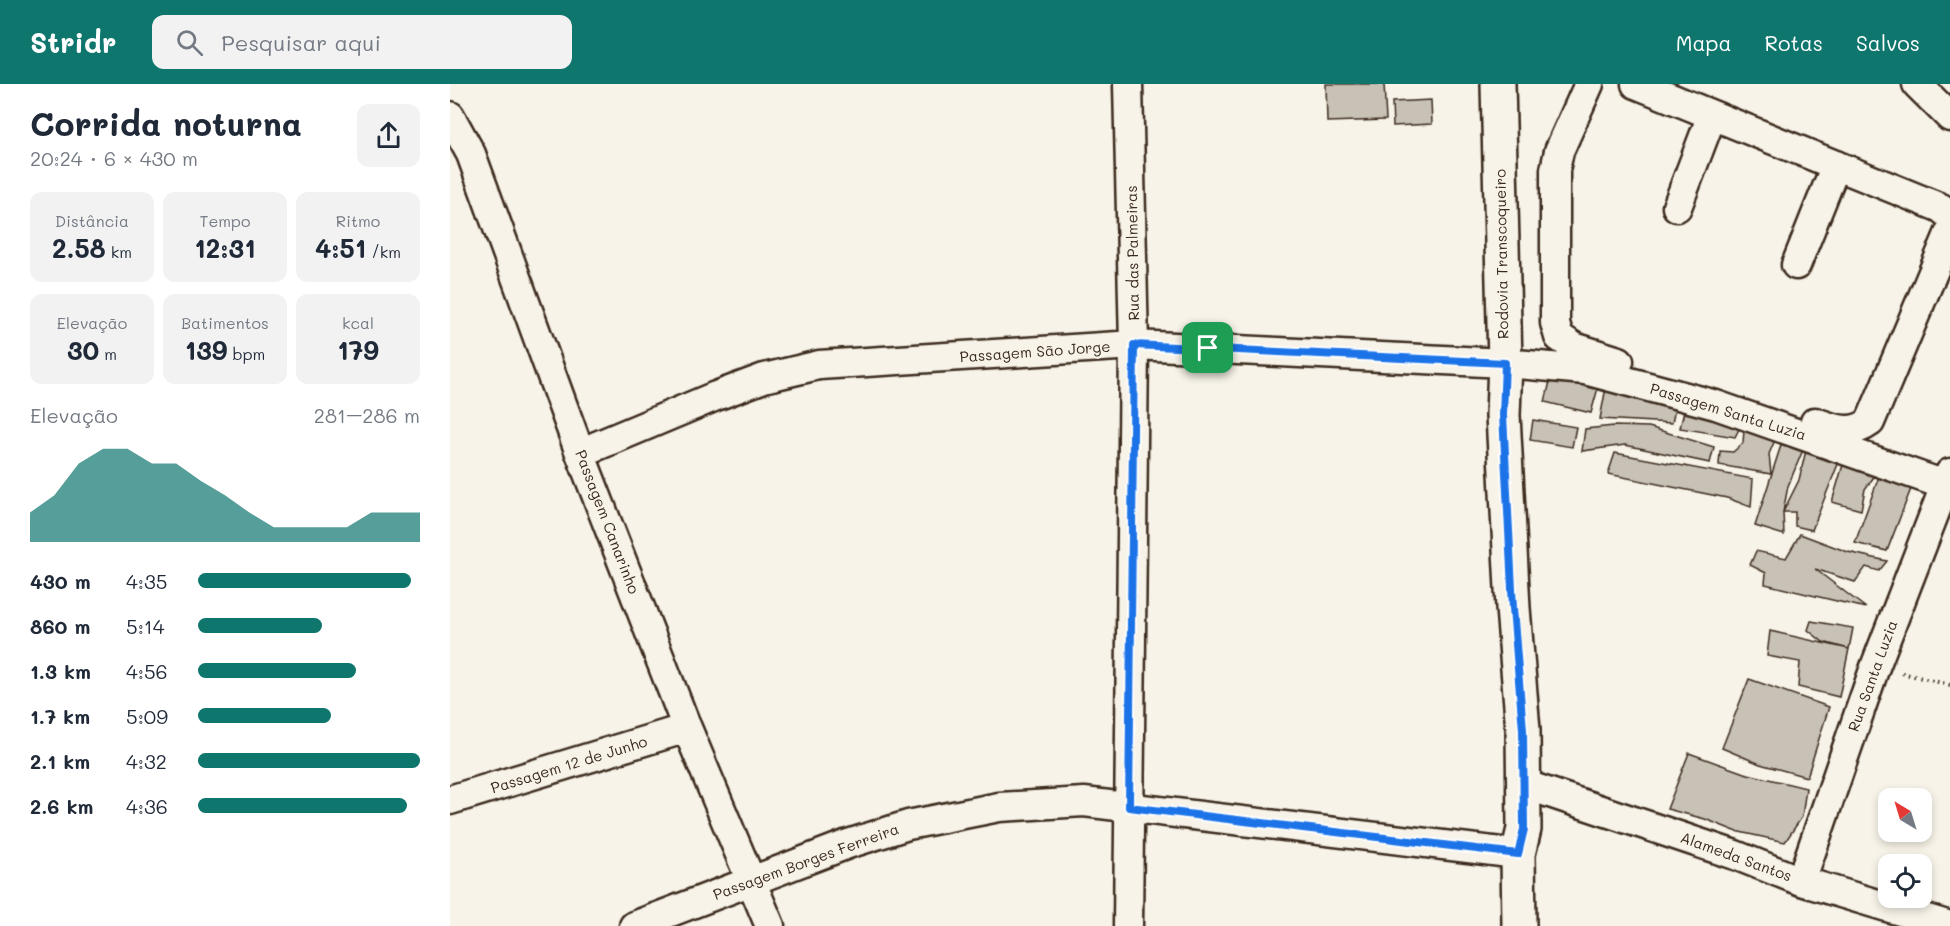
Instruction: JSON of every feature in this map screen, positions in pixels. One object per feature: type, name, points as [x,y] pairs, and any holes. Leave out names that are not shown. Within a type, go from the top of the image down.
[{"type":"main road","name":"Rodovia Transcoqueiro","points":[[1498,84],[1505,363],[1503,415],[1513,608],[1523,730],[1524,829],[1518,854],[1519,926]]},
{"type":"street","name":"Rua das Palmeiras","points":[[1128,84],[1134,345],[1128,926]]},
{"type":"street","points":[[1589,84],[1559,151],[1555,170],[1555,322],[1559,337],[1574,347],[1845,432],[1860,430],[1870,422],[1950,232]]},
{"type":"street","points":[[1636,84],[1941,208],[1950,216]]},
{"type":"street","points":[[1917,84],[1950,117]]},
{"type":"street","points":[[1677,207],[1712,115]]},
{"type":"street","name":"Passagem Canarinho","points":[[450,116],[471,154],[580,453],[687,728],[770,926]]},
{"type":"street","points":[[1796,266],[1836,165]]},
{"type":"street","name":"Passagem São Jorge","points":[[580,453],[764,378],[819,365],[1134,345],[1505,363]]},
{"type":"street","name":"Passagem Santa Luzia","points":[[1505,363],[1585,370],[1688,397],[1948,479]]},
{"type":"street","name":"Rua Santa Luzia","points":[[1801,881],[1875,667],[1948,479]]},
{"type":"street","name":"Passagem 12 de Junho","points":[[450,800],[687,728]]},
{"type":"street","name":"Alameda Santos","points":[[1523,784],[1735,855],[1801,881],[1950,926]]},
{"type":"street","name":"Passagem Borges Ferreira","points":[[634,926],[848,844],[908,825],[987,809],[1084,802],[1518,854]]},
{"type":"path","points":[[1875,667],[1950,685]]},
{"type":"building","points":[[1326,84],[1384,84],[1386,120],[1327,122]]},
{"type":"building","points":[[1431,100],[1432,124],[1393,126],[1392,102]]},
{"type":"building","points":[[1553,369],[1601,377],[1591,413],[1545,402]]},
{"type":"building","points":[[1607,382],[1676,404],[1672,423],[1600,419]]},
{"type":"building","points":[[1687,399],[1745,417],[1735,437],[1680,428]]},
{"type":"building","points":[[1745,417],[1777,435],[1769,454],[1771,474],[1719,465],[1720,451],[1733,452],[1743,443]]},
{"type":"building","points":[[1533,420],[1576,427],[1572,447],[1530,440]]},
{"type":"building","points":[[1614,426],[1649,427],[1714,447],[1710,463],[1625,445],[1582,451],[1585,429]]},
{"type":"building","points":[[1783,439],[1805,445],[1788,486],[1783,512],[1784,535],[1755,526]]},
{"type":"building","points":[[1807,446],[1840,459],[1812,530],[1795,526],[1795,512],[1783,512],[1799,480]]},
{"type":"building","points":[[1615,453],[1753,479],[1751,507],[1727,498],[1608,474]]},
{"type":"building","points":[[1845,458],[1879,470],[1865,489],[1861,510],[1832,502]]},
{"type":"building","points":[[1881,471],[1914,481],[1887,551],[1855,543]]},
{"type":"building","points":[[1800,534],[1848,552],[1887,561],[1879,571],[1866,567],[1855,582],[1815,569],[1866,608],[1765,584],[1766,573],[1750,565],[1756,551],[1786,558]]},
{"type":"building","points":[[1811,621],[1853,628],[1849,649],[1823,642],[1808,630]]},
{"type":"building","points":[[1770,631],[1849,649],[1839,697],[1798,687],[1800,662],[1767,656]]},
{"type":"building","points":[[1749,679],[1829,707],[1807,777],[1760,764],[1722,748]]},
{"type":"building","points":[[1689,753],[1744,773],[1806,788],[1802,817],[1785,842],[1735,831],[1705,819],[1667,809]]},
{"type":"route","points":[[1134,345],[1208,348],[1505,363],[1503,415],[1513,608],[1523,730],[1524,829],[1518,854],[1129,807],[1134,345]]}]
